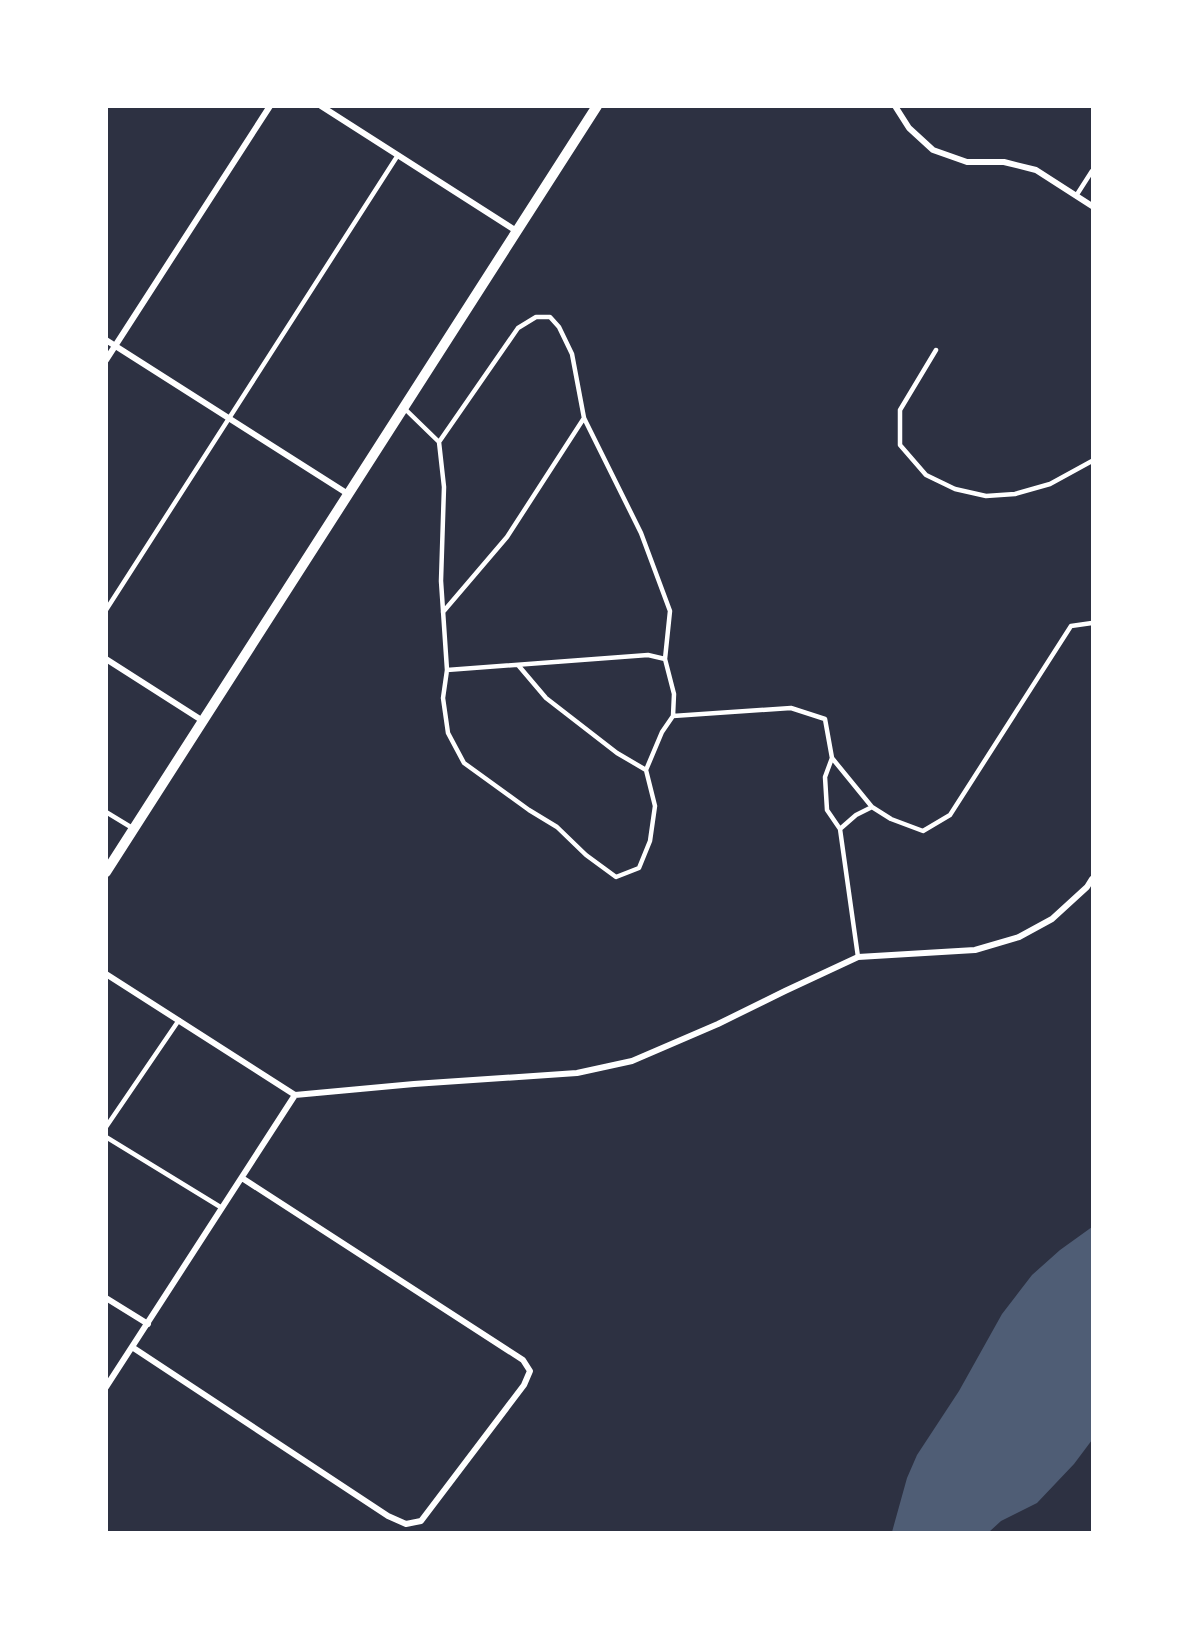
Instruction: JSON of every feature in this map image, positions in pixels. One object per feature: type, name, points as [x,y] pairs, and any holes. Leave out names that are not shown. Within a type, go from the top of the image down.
[{"type":"street","points":[[106,360],[270,106]]},
{"type":"street","points":[[321,106],[518,232]]},
{"type":"street","points":[[106,872],[597,106]]},
{"type":"street","points":[[895,106],[909,128],[933,150],[967,162],[1004,162],[1036,170],[1092,206]]},
{"type":"street","points":[[106,340],[348,494]]},
{"type":"street","points":[[106,659],[203,721]]},
{"type":"street","points":[[106,974],[295,1095],[577,1073],[632,1061],[718,1024],[858,957],[975,950],[1019,937],[1052,919],[1087,887],[1092,879]]},
{"type":"street","points":[[106,1387],[295,1095]]},
{"type":"street","points":[[132,1347],[388,1516],[406,1524],[421,1521],[524,1384],[530,1371],[523,1360],[242,1178]]},
{"type":"street","points":[[106,1298],[147,1324]]},
{"type":"lane","points":[[106,610],[398,155]]},
{"type":"lane","points":[[1076,196],[1092,171]]},
{"type":"lane","points":[[404,408],[439,442],[444,487],[441,581],[447,670],[443,698],[448,733],[464,763],[529,810],[557,827],[586,855],[616,877],[639,868],[650,841],[655,806],[646,770],[662,732],[673,716],[674,694],[665,659],[670,611],[641,533],[584,418],[572,354],[559,327],[550,317],[536,317],[518,328],[439,442]]},
{"type":"lane","points":[[936,350],[900,410],[900,446],[926,475],[955,489],[986,496],[1015,494],[1050,484],[1092,461]]},
{"type":"lane","points":[[443,612],[507,537],[584,418]]},
{"type":"lane","points":[[673,716],[791,708],[825,719],[832,758],[872,807],[891,819],[923,831],[950,815],[1071,626],[1092,623]]},
{"type":"lane","points":[[447,670],[648,655],[665,659]]},
{"type":"lane","points":[[518,665],[546,698],[617,753],[646,770]]},
{"type":"lane","points":[[832,758],[825,777],[827,810],[840,829],[858,957]]},
{"type":"lane","points":[[840,829],[856,815],[872,807]]},
{"type":"lane","points":[[106,812],[134,829]]},
{"type":"lane","points":[[106,1126],[179,1020]]},
{"type":"lane","points":[[106,1137],[222,1208]]},
{"type":"water","points":[[1092,1227],[1092,1440],[1074,1464],[1037,1503],[1001,1521],[989,1532],[892,1532],[907,1478],[917,1455],[959,1391],[1002,1314],[1032,1275],[1060,1250]]}]
